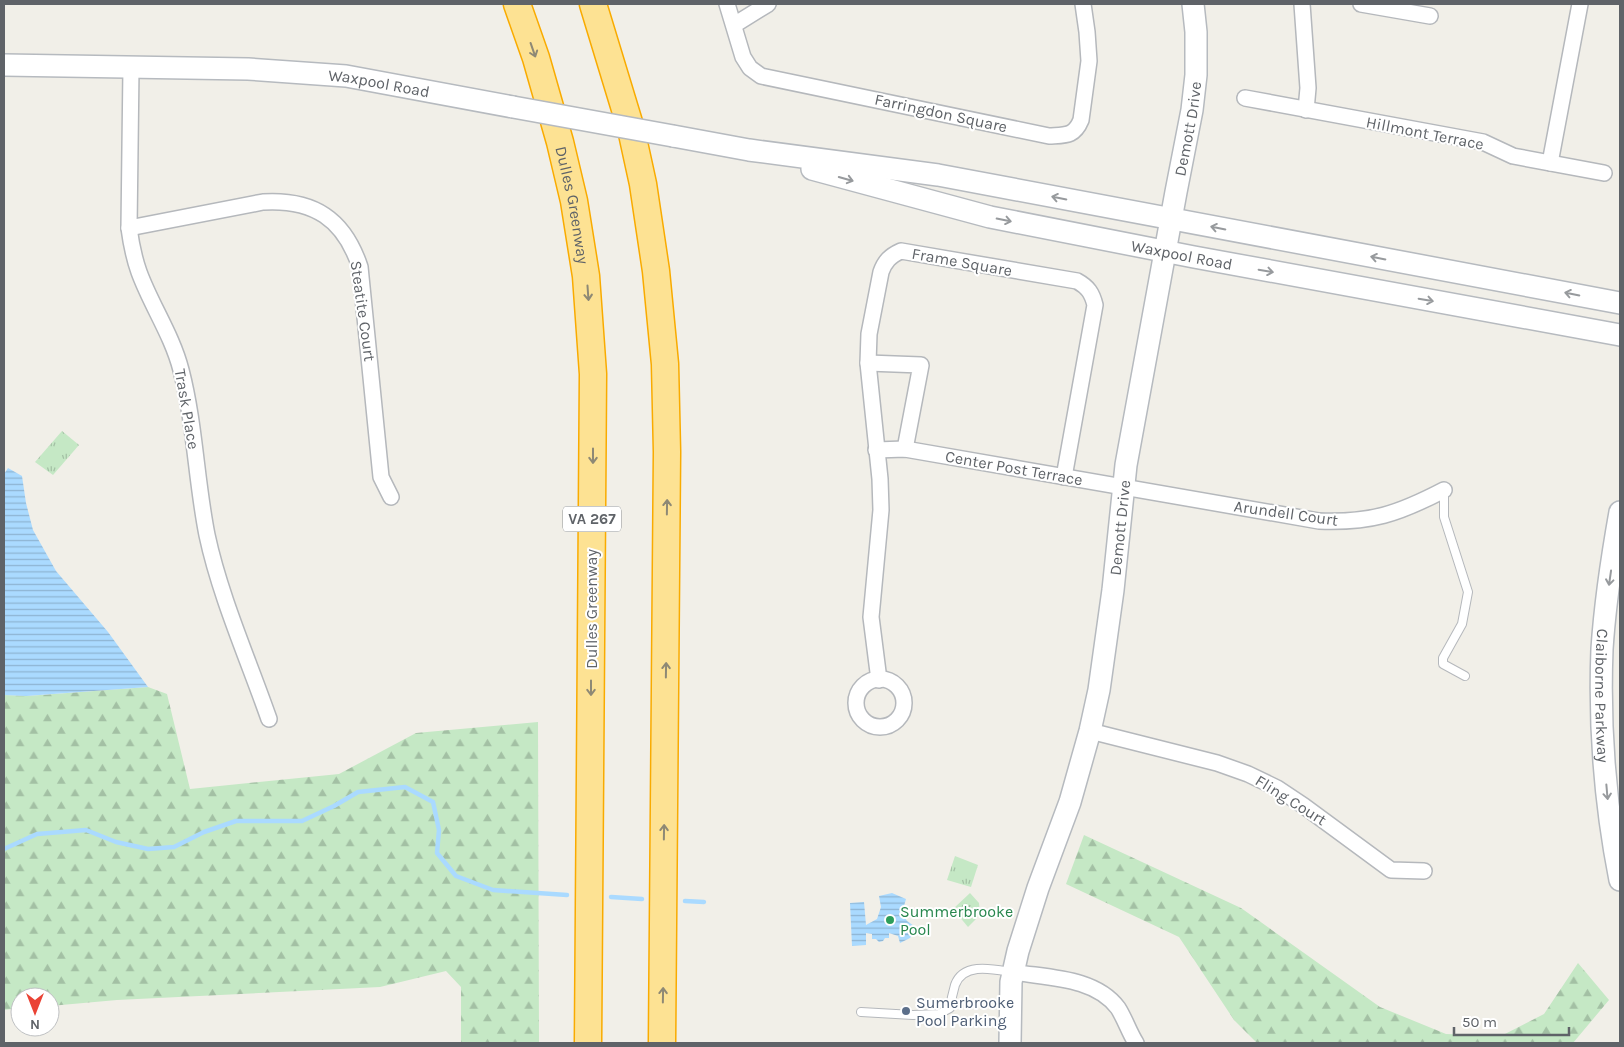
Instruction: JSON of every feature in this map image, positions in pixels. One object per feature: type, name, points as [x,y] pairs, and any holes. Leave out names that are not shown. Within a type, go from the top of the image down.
[{"type":"highway","name":"Dulles Greenway","points":[[517,4],[536,58],[560,142],[574,201],[586,276],[593,374],[588,1043]]},
{"type":"highway","points":[[593,4],[631,129],[643,184],[656,271],[665,364],[668,452],[662,1043]]},
{"type":"street","name":"Farringdon Square","points":[[727,4],[743,57],[750,68],[761,76],[1049,136],[1068,135],[1078,128],[1081,120],[1089,62],[1087,32],[1082,4]]},
{"type":"street","points":[[734,26],[768,4]]},
{"type":"street","name":"Demott Drive","points":[[1010,1043],[1013,972],[1024,928],[1070,802],[1090,731],[1099,690],[1107,640],[1123,487],[1192,110],[1195,83],[1196,32],[1194,4]]},
{"type":"street","points":[[1302,4],[1308,88],[1306,110]]},
{"type":"street","points":[[1361,4],[1430,16]]},
{"type":"street","points":[[1550,163],[1580,4]]},
{"type":"street","name":"Waxpool Road","points":[[4,66],[248,69],[346,76],[749,150],[938,175],[1620,303]]},
{"type":"street","name":"Trask Place","points":[[131,68],[128,228],[131,244],[139,272],[168,333],[180,367],[188,399],[199,489],[208,536],[220,582],[269,719]]},
{"type":"street","name":"Hillmont Terrace","points":[[1245,98],[1483,142],[1513,156],[1604,173]]},
{"type":"street","name":"Waxpool Road","points":[[749,150],[847,179],[990,217],[1165,252],[1620,335]]},
{"type":"street","name":"Steatite Court","points":[[128,228],[281,200],[300,203],[317,210],[332,220],[345,234],[354,250],[360,267],[381,477],[391,497]]},
{"type":"street","name":"Frame Square","points":[[879,680],[871,617],[881,510],[880,479],[868,364],[869,334],[881,272],[884,262],[892,255],[902,251],[1077,282],[1086,287],[1092,295],[1095,305],[1064,477]]},
{"type":"street","points":[[868,364],[921,364],[906,449]]},
{"type":"street","name":"Center Post Terrace","points":[[876,450],[906,449],[1123,487]]},
{"type":"street","name":"Arundell Court","points":[[1123,487],[1319,521],[1341,522],[1362,521],[1384,516],[1414,506],[1444,490]]},
{"type":"street","name":"Claiborne Parkway","points":[[1620,512],[1607,601],[1601,682],[1602,732],[1607,794],[1613,844],[1620,880]]},
{"type":"street","name":"Fling Court","points":[[1090,731],[1217,763],[1248,774],[1277,788],[1304,806],[1391,870],[1424,871]]},
{"type":"street","points":[[1013,972],[1078,982],[1097,990],[1117,1008],[1133,1042]]},
{"type":"lane","points":[[1444,490],[1444,517],[1468,592],[1462,624],[1443,658],[1443,664],[1465,676]]},
{"type":"lane","points":[[861,1012],[913,1015],[939,1014],[950,1008],[956,983],[964,974],[975,968],[1013,972]]},
{"type":"green space","points":[[62,431],[79,445],[53,475],[35,462]]},
{"type":"green space","points":[[148,687],[167,694],[190,789],[339,774],[416,733],[538,722],[539,1043],[461,1043],[461,987],[446,971],[380,987],[117,1000],[60,1005],[60,987],[10,987],[10,1009],[4,1010],[4,695],[27,696]]},
{"type":"green space","points":[[1084,835],[1241,908],[1380,1007],[1446,1034],[1501,1036],[1544,1014],[1578,963],[1609,1000],[1573,1043],[1257,1043],[1234,1020],[1179,937],[1066,884]]},
{"type":"green space","points":[[955,856],[978,865],[971,887],[947,880]]},
{"type":"green space","points":[[970,893],[979,903],[980,915],[968,927],[953,909]]},
{"type":"water","points":[[8,468],[22,476],[33,530],[56,571],[108,632],[148,687],[26,696],[4,695],[4,474]]},
{"type":"water","name":"Summerbrooke Pool","points":[[892,893],[906,899],[902,913],[907,921],[917,928],[910,938],[900,943],[898,936],[889,933],[889,938],[879,942],[876,939],[872,939],[872,934],[866,933],[866,945],[852,946],[850,903],[864,902],[866,925],[877,919],[881,907],[879,896]]},
{"type":"waterway","points":[[4,849],[37,834],[86,830],[116,842],[148,849],[174,847],[204,832],[236,821],[302,821],[358,792],[405,787],[433,802],[439,830],[437,853],[456,876],[493,890],[567,895]]},
{"type":"waterway","points":[[611,897],[642,899]]},
{"type":"waterway","points":[[685,901],[704,902]]},
{"type":"place","name":"Summerbrooke Pool","points":[[890,920]]},
{"type":"place","name":"Sumerbrooke Pool Parking","points":[[906,1011]]}]
